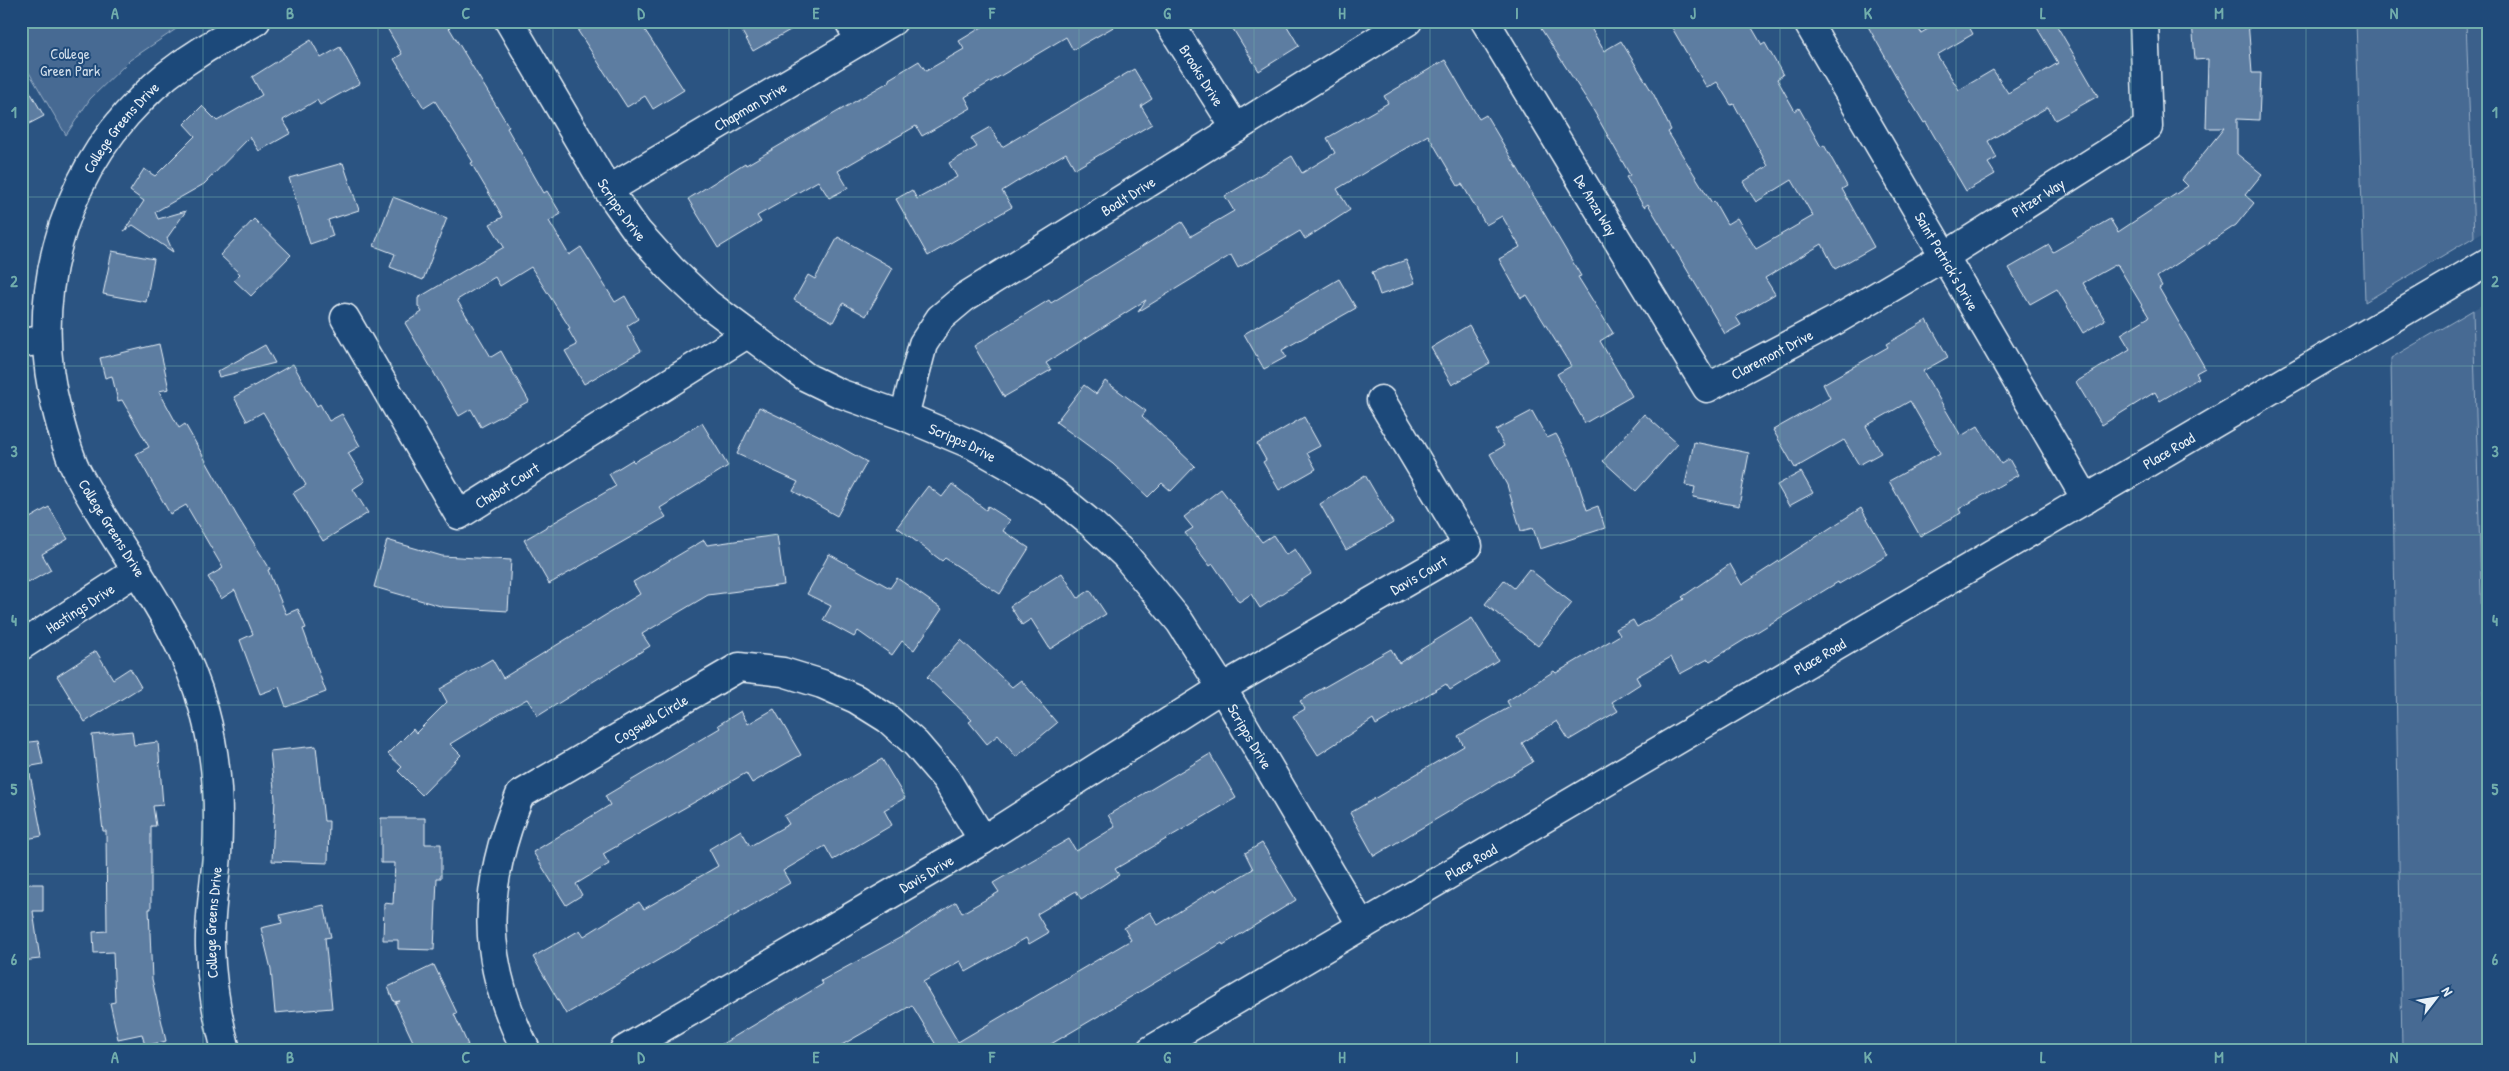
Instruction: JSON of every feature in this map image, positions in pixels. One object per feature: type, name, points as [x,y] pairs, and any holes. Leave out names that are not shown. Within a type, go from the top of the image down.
[{"type":"street","name":"College Greens Drive","points":[[226,1050],[219,1023],[210,947],[218,806],[212,737],[198,686],[176,637],[138,570],[98,510],[75,467],[53,395],[34,342],[46,316],[55,248],[70,204],[105,140],[140,100],[159,82],[201,50],[256,21]]},
{"type":"street","name":"Scripps Drive","points":[[509,21],[608,190],[637,231],[672,270],[708,304],[806,377],[839,393],[904,416],[973,446],[1012,467],[1054,493],[1093,525],[1125,555],[1158,592],[1180,622],[1222,688],[1362,926]]},
{"type":"street","name":"Chapman Drive","points":[[608,190],[855,31],[893,21]]},
{"type":"street","name":"Brooks Drive","points":[[1168,21],[1236,129]]},
{"type":"street","name":"Boalt Drive","points":[[904,416],[923,344],[940,318],[964,297],[1408,21]]},
{"type":"street","name":"De Anza Way","points":[[1485,21],[1707,388]]},
{"type":"street","name":"Saint Patrick's Drive","points":[[1807,21],[2086,499]]},
{"type":"street","name":"Pitzer Way","points":[[1836,320],[1945,256],[2148,127],[2144,21]]},
{"type":"street","name":"Place Road","points":[[1151,1050],[2488,262]]},
{"type":"street","name":"Chabot Court","points":[[345,318],[459,515],[747,334]]},
{"type":"street","name":"Claremont Drive","points":[[1707,388],[1836,320]]},
{"type":"street","name":"Davis Court","points":[[1222,688],[1468,546],[1381,400]]},
{"type":"street","name":"Hastings Drive","points":[[21,646],[138,570]]},
{"type":"street","name":"Cogswell Circle","points":[[526,1050],[513,1024],[501,989],[493,953],[490,911],[497,860],[504,834],[520,795],[739,667],[782,672],[822,684],[856,699],[888,719],[916,744],[946,779],[983,840]]},
{"type":"street","name":"Davis Drive","points":[[624,1050],[983,840],[1222,688]]},
{"type":"shaded area","points":[[2466,21],[2488,21],[2488,229],[2474,237]]},
{"type":"shaded area","points":[[2488,301],[2488,838],[2473,310]]},
{"type":"green space","name":"College Green Park","points":[[21,21],[188,21],[130,60],[90,99],[66,135],[21,59]]},
{"type":"green space","points":[[2356,21],[2466,21],[2474,237],[2365,302]]},
{"type":"green space","points":[[2473,310],[2488,838],[2488,1050],[2402,1050],[2391,358]]},
{"type":"building","points":[[383,21],[445,21],[509,127],[507,128],[544,193],[547,191],[561,214],[549,221],[569,255],[581,247],[615,302],[625,296],[638,319],[627,326],[641,351],[584,384],[565,351],[577,345],[568,329],[570,328],[531,267],[500,286],[495,277],[457,300],[491,357],[501,351],[529,401],[481,427],[471,409],[459,416],[405,323],[422,312],[418,306],[418,298],[504,247],[490,224],[503,217],[471,163],[473,162],[435,101],[424,108],[394,59],[402,54]]},
{"type":"building","points":[[594,21],[639,21],[684,90],[653,109],[645,96],[627,107],[578,31]]},
{"type":"building","points":[[736,21],[806,21],[753,51]]},
{"type":"building","points":[[992,21],[1124,21],[1073,50],[1066,37],[965,97],[971,108],[922,136],[916,126],[838,171],[848,188],[829,198],[818,181],[757,216],[761,222],[718,248],[688,199],[745,163],[746,165],[890,81],[889,79],[919,61],[926,71],[964,49],[959,41]]},
{"type":"building","points":[[1228,21],[1284,21],[1299,46],[1259,71]]},
{"type":"building","points":[[1536,21],[1587,21],[1604,51],[1621,41],[1654,95],[1671,130],[1668,132],[1712,203],[1714,201],[1727,224],[1737,218],[1756,249],[1813,216],[1792,180],[1756,202],[1743,182],[1768,166],[1734,104],[1731,105],[1717,82],[1707,88],[1668,21],[1748,21],[1762,45],[1765,43],[1783,75],[1777,79],[1795,111],[1799,108],[1821,147],[1824,145],[1847,186],[1842,189],[1874,247],[1835,269],[1822,244],[1765,278],[1775,294],[1736,317],[1741,325],[1725,334],[1648,204],[1644,207],[1626,177],[1630,175],[1591,106]]},
{"type":"building","points":[[1865,21],[1915,21],[1921,33],[1942,21],[1966,21],[1973,34],[1937,55],[1959,90],[1993,70],[2008,93],[2058,63],[2033,21],[2054,21],[2098,96],[2055,120],[2048,107],[1988,141],[1997,158],[1988,163],[1995,174],[1966,191],[1926,122],[1924,123],[1901,85]]},
{"type":"building","points":[[2192,21],[2248,21],[2252,73],[2261,73],[2259,120],[2237,119],[2237,154],[2262,174],[2245,195],[2254,203],[2236,225],[2157,277],[2162,286],[2159,288],[2205,368],[2196,373],[2199,378],[2160,401],[2155,392],[2102,425],[2076,382],[2130,349],[2121,334],[2149,317],[2117,264],[2083,283],[2105,320],[2083,333],[2057,289],[2030,304],[2009,268],[2049,245],[2053,252],[2110,219],[2118,232],[2188,186],[2182,180],[2224,128],[2206,128],[2208,59],[2195,60]]},
{"type":"building","points":[[311,40],[321,58],[340,47],[360,83],[320,105],[317,100],[283,120],[291,133],[259,151],[250,137],[204,184],[155,212],[158,219],[186,211],[167,238],[173,252],[133,225],[124,231],[144,201],[130,191],[144,169],[155,176],[195,136],[184,124],[202,106],[217,121],[262,95],[252,77]]},
{"type":"building","points":[[1445,60],[1479,119],[1486,115],[1581,276],[1578,277],[1613,333],[1600,341],[1632,396],[1585,423],[1557,374],[1571,366],[1527,295],[1521,298],[1499,259],[1520,247],[1502,216],[1486,225],[1462,184],[1458,186],[1428,135],[1337,189],[1350,210],[1305,239],[1300,231],[1238,268],[1231,255],[1138,312],[1146,300],[1046,363],[1051,370],[1004,397],[974,346],[1049,300],[1051,303],[1182,222],[1191,236],[1234,211],[1225,196],[1292,156],[1302,173],[1335,153],[1327,138],[1388,103],[1384,96]]},
{"type":"building","points":[[1134,69],[1152,99],[1141,106],[1152,124],[1075,169],[1066,153],[1021,179],[1002,191],[1012,207],[928,256],[896,199],[912,190],[917,199],[957,177],[949,163],[977,147],[971,138],[990,127],[1002,147]]},
{"type":"building","points":[[21,76],[44,116],[21,128]]},
{"type":"building","points":[[343,163],[359,210],[328,220],[333,236],[310,244],[289,178]]},
{"type":"building","points":[[393,197],[447,218],[423,280],[390,267],[395,254],[374,246]]},
{"type":"building","points":[[254,219],[291,255],[251,296],[234,280],[240,274],[220,255]]},
{"type":"building","points":[[838,237],[893,268],[866,316],[843,303],[833,322],[794,300],[808,275],[815,279]]},
{"type":"building","points":[[112,251],[154,259],[146,302],[103,294]]},
{"type":"building","points":[[1406,260],[1415,283],[1380,295],[1372,272]]},
{"type":"building","points":[[1339,279],[1356,308],[1282,350],[1286,357],[1264,369],[1244,334]]},
{"type":"building","points":[[1927,320],[1948,357],[1923,371],[1961,436],[1978,426],[2001,464],[2009,459],[2018,475],[1959,509],[1961,513],[1920,536],[1889,481],[1940,453],[1910,401],[1866,426],[1881,453],[1859,465],[1844,440],[1795,468],[1773,430],[1830,398],[1823,384],[1888,347],[1886,344]]},
{"type":"building","points":[[1469,325],[1490,363],[1452,385],[1431,348]]},
{"type":"building","points":[[159,344],[169,389],[159,391],[179,428],[185,424],[237,516],[270,569],[268,570],[286,614],[298,609],[306,628],[303,629],[326,692],[286,707],[279,687],[260,694],[240,640],[253,634],[235,590],[221,599],[208,577],[223,568],[186,505],[170,514],[136,454],[149,447],[122,400],[118,401],[112,376],[105,378],[100,358]]},
{"type":"building","points":[[265,345],[275,363],[219,377],[217,372]]},
{"type":"building","points":[[293,364],[317,406],[320,404],[329,421],[342,414],[360,446],[348,453],[365,481],[353,489],[368,513],[323,541],[293,493],[306,485],[263,412],[247,421],[234,397]]},
{"type":"building","points":[[1105,381],[1146,411],[1142,416],[1195,466],[1171,491],[1162,483],[1148,497],[1113,464],[1056,422],[1084,385],[1096,394]]},
{"type":"building","points":[[759,407],[822,437],[867,462],[837,516],[793,491],[798,482],[737,454]]},
{"type":"building","points":[[1532,411],[1547,438],[1556,434],[1571,461],[1587,510],[1598,506],[1605,528],[1540,549],[1533,528],[1521,531],[1507,485],[1490,454],[1504,446],[1496,430]]},
{"type":"building","points":[[1644,414],[1678,444],[1636,491],[1603,461]]},
{"type":"building","points":[[1304,417],[1320,446],[1307,453],[1316,469],[1279,490],[1263,462],[1266,460],[1257,444]]},
{"type":"building","points":[[702,423],[728,466],[660,508],[666,517],[549,584],[524,540],[616,486],[609,474]]},
{"type":"building","points":[[1694,442],[1749,453],[1739,506],[1693,497],[1695,487],[1685,485]]},
{"type":"building","points":[[1801,472],[1813,493],[1789,506],[1777,485]]},
{"type":"building","points":[[1365,475],[1393,523],[1346,550],[1320,504]]},
{"type":"building","points":[[952,484],[986,510],[988,506],[1010,520],[1003,531],[1029,548],[1000,594],[945,558],[942,561],[897,527],[928,486],[942,497]]},
{"type":"building","points":[[1221,489],[1262,542],[1273,535],[1286,555],[1295,549],[1311,574],[1260,608],[1251,594],[1239,602],[1213,564],[1210,566],[1185,533],[1193,528],[1184,517]]},
{"type":"building","points":[[49,507],[68,539],[42,554],[51,570],[28,583],[21,572],[21,518],[23,522]]},
{"type":"building","points":[[1861,508],[1888,555],[1839,584],[1838,582],[1710,661],[1708,659],[1680,674],[1671,657],[1636,677],[1640,684],[1612,702],[1618,711],[1569,740],[1557,721],[1522,743],[1533,762],[1374,856],[1350,813],[1464,746],[1458,736],[1510,707],[1507,701],[1554,671],[1556,673],[1620,635],[1616,629],[1633,620],[1637,627],[1684,599],[1682,597],[1730,564],[1742,585]]},
{"type":"building","points":[[777,535],[784,585],[708,595],[642,634],[650,646],[538,716],[527,699],[491,719],[450,744],[461,755],[422,795],[398,771],[402,767],[388,754],[413,729],[416,733],[447,702],[440,689],[492,659],[503,678],[640,594],[633,582],[704,540],[707,545]]},
{"type":"building","points":[[387,540],[442,556],[511,560],[508,611],[444,607],[374,587]]},
{"type":"building","points":[[829,554],[890,588],[897,578],[942,609],[914,650],[902,641],[892,655],[858,631],[854,637],[823,620],[831,606],[807,594]]},
{"type":"building","points":[[1529,569],[1572,603],[1538,646],[1485,604],[1504,580],[1514,588]]},
{"type":"building","points":[[1062,573],[1078,598],[1090,590],[1106,614],[1050,649],[1031,619],[1022,625],[1010,606]]},
{"type":"building","points":[[1472,618],[1498,660],[1450,690],[1446,684],[1376,725],[1373,719],[1318,755],[1293,716],[1305,709],[1300,701],[1391,649],[1399,663]]},
{"type":"building","points":[[961,640],[1012,687],[1021,680],[1057,723],[1016,757],[998,735],[987,744],[969,722],[972,720],[927,677]]},
{"type":"building","points":[[96,651],[113,679],[130,668],[141,687],[85,722],[57,676]]},
{"type":"building","points":[[774,709],[801,755],[752,783],[746,773],[603,854],[609,864],[576,884],[582,895],[566,905],[533,852],[610,805],[605,796],[720,728],[718,725],[741,711],[748,724]]},
{"type":"building","points":[[132,731],[134,745],[158,742],[163,805],[153,806],[156,826],[151,826],[151,909],[149,909],[152,979],[166,1041],[145,1046],[142,1034],[118,1039],[110,1003],[115,1002],[113,952],[94,953],[93,932],[107,931],[106,831],[103,831],[92,735]]},
{"type":"building","points":[[38,741],[43,764],[21,768],[21,743]]},
{"type":"building","points":[[316,746],[324,821],[329,821],[328,863],[272,861],[275,799],[270,751]]},
{"type":"building","points":[[1210,754],[1236,798],[1115,869],[1119,875],[1081,899],[1076,891],[1037,914],[1048,933],[1029,944],[1026,938],[966,972],[960,961],[923,982],[958,1042],[1131,940],[1124,928],[1150,912],[1158,925],[1215,889],[1216,891],[1253,869],[1245,853],[1262,843],[1296,900],[1223,945],[1222,943],[1041,1050],[939,1050],[912,1005],[833,1050],[712,1050],[823,984],[821,981],[907,934],[956,902],[962,913],[999,892],[993,883],[1069,839],[1076,851],[1115,827],[1108,815]]},
{"type":"building","points":[[882,759],[905,798],[884,810],[892,825],[833,860],[825,846],[783,871],[790,883],[566,1014],[533,957],[580,930],[584,936],[639,902],[644,909],[718,866],[709,849],[741,830],[750,846],[789,824],[784,816]]},
{"type":"building","points":[[30,774],[42,836],[21,840],[21,775]]},
{"type":"building","points":[[381,818],[425,818],[425,844],[441,844],[441,878],[437,878],[434,950],[398,949],[398,940],[383,940],[384,903],[393,904],[395,863],[381,863]]},
{"type":"building","points":[[21,884],[43,884],[43,911],[33,911],[40,959],[21,961]]},
{"type":"building","points":[[324,905],[331,937],[325,938],[332,1008],[275,1013],[271,969],[261,928],[282,923],[280,915]]},
{"type":"building","points":[[434,965],[457,1013],[454,1014],[468,1045],[456,1050],[417,1050],[395,1003],[400,1001],[394,1002],[388,987]]}]
